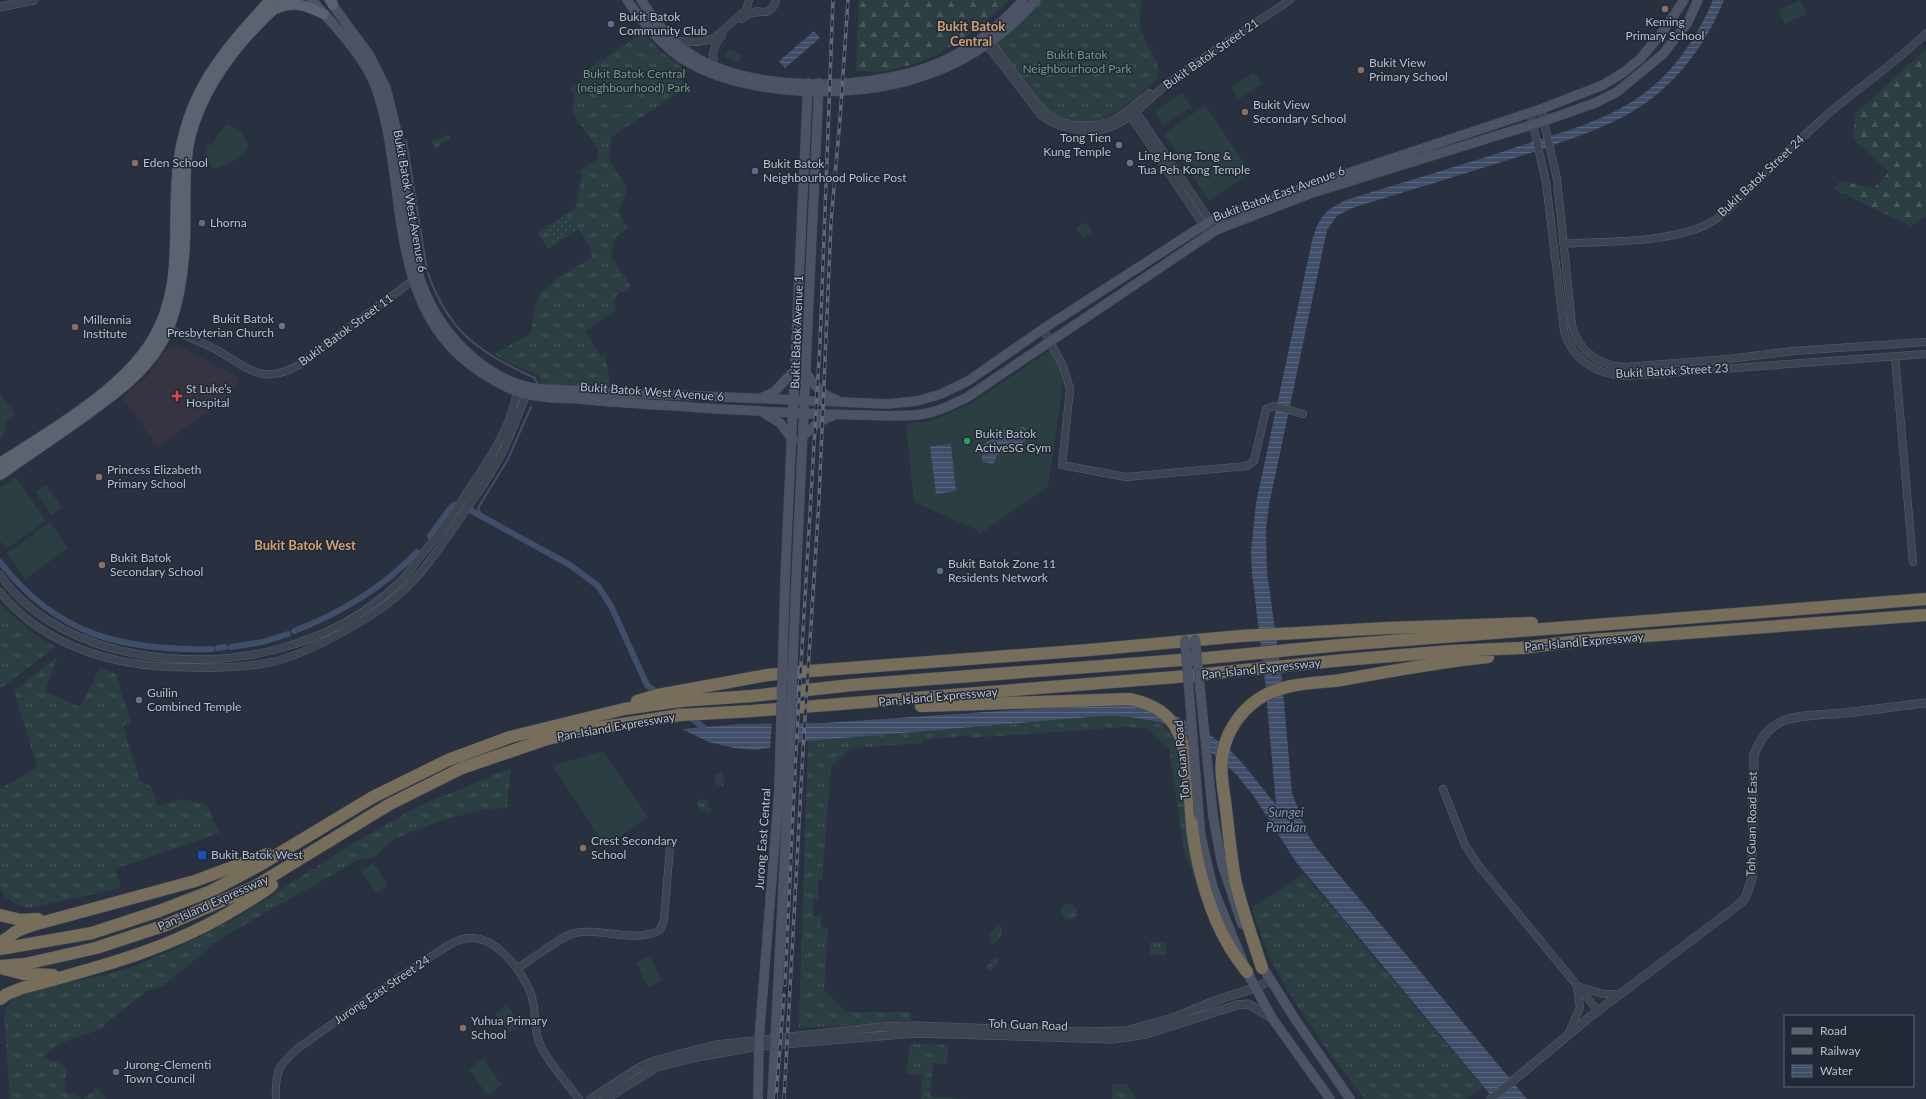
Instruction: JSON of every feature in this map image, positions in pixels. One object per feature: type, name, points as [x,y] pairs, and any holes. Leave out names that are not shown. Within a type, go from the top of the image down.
[{"type":"highway","name":"Pan-Island Expressway","points":[[0,949],[92,933],[133,921],[211,891],[260,865],[374,797],[448,760],[510,737],[624,709],[634,702],[663,697],[679,702],[882,682],[1926,599]]},
{"type":"highway","name":"Pan-Island Expressway","points":[[0,967],[24,964],[96,948],[166,925],[254,887],[390,804],[462,768],[544,740],[577,732],[680,715],[837,705],[1259,670],[1285,666],[1450,651],[1521,648],[1579,641],[1926,615]]},
{"type":"highway","points":[[663,697],[767,675],[1089,650],[1190,640],[1387,628],[1544,622],[1626,623]]},
{"type":"highway","points":[[1262,968],[1236,885],[1231,857],[1224,790],[1223,752],[1230,732],[1240,715],[1258,700],[1273,691],[1290,685],[1337,680],[1451,661],[1506,655],[1521,648]]},
{"type":"highway","points":[[837,705],[905,706],[1130,699],[1145,703],[1165,715],[1176,729],[1183,745],[1194,836],[1210,904],[1227,944],[1247,972]]},
{"type":"highway","points":[[0,943],[17,931],[52,919],[195,880],[270,853],[314,828],[325,825]]},
{"type":"highway","points":[[0,999],[7,994],[22,988],[130,958],[189,934],[224,916],[265,890],[274,883],[279,873]]},
{"type":"highway","points":[[0,915],[21,920],[52,919]]},
{"type":"highway","points":[[0,967],[24,974],[68,975]]},
{"type":"main road","points":[[0,475],[116,394],[149,362],[160,346],[175,269],[178,166],[184,134],[191,110],[200,89],[227,49],[270,0]]},
{"type":"main road","points":[[0,463],[68,419],[112,384],[134,363],[164,327],[184,268],[187,168],[191,134],[202,104],[221,69],[246,37],[284,0]]},
{"type":"main road","name":"Bukit Batok West Avenue 6","points":[[312,0],[357,55],[374,84],[389,146],[403,236],[416,279]]},
{"type":"main road","points":[[627,0],[664,44],[678,56],[700,68],[744,84],[863,90],[892,86],[933,74],[960,61],[987,40],[1013,24],[1036,0]]},
{"type":"main road","points":[[641,0],[655,20],[674,41],[691,55],[714,66],[761,79],[807,87]]},
{"type":"main road","points":[[987,40],[1023,0]]},
{"type":"main road","name":"Bukit Batok East Avenue 6","points":[[794,400],[892,404],[917,401],[941,394],[968,381],[1043,329],[1207,223],[1264,201],[1541,109],[1603,85],[1624,72],[1641,58],[1664,30],[1684,0]]},
{"type":"main road","name":"Bukit Batok East Avenue 6","points":[[793,412],[836,415],[889,416],[931,413],[966,398],[1213,232],[1309,194],[1544,121],[1595,103],[1626,86],[1662,54],[1688,22],[1698,0]]},
{"type":"main road","name":"Bukit Batok West Avenue 6","points":[[331,2],[370,56],[386,88],[399,144],[418,296],[430,319],[444,340],[458,355],[496,382],[524,389],[615,403],[761,412],[793,412]]},
{"type":"main road","points":[[269,13],[283,5],[296,4],[304,5],[324,14]]},
{"type":"main road","name":"Bukit Batok Avenue 1","points":[[785,580],[793,440],[807,87]]},
{"type":"main road","name":"Bukit Batok Avenue 1","points":[[796,582],[806,400],[819,87]]},
{"type":"main road","points":[[758,399],[774,392],[795,370]]},
{"type":"main road","points":[[807,373],[820,391],[830,398],[844,402]]},
{"type":"main road","name":"Bukit Batok West Avenue 6","points":[[524,389],[794,400]]},
{"type":"main road","points":[[761,412],[771,416],[780,423],[793,440]]},
{"type":"main road","points":[[804,435],[819,422],[836,415]]},
{"type":"main road","name":"Jurong East Central","points":[[758,1099],[759,1043],[779,790],[785,580]]},
{"type":"main road","name":"Jurong East Central","points":[[772,1099],[788,792],[796,582]]},
{"type":"main road","name":"Toh Guan Road","points":[[1190,640],[1215,835],[1234,903],[1269,981],[1350,1099]]},
{"type":"main road","name":"Toh Guan Road","points":[[1190,640],[1199,816],[1201,837],[1213,888],[1255,988],[1272,1018],[1330,1099]]},
{"type":"street","points":[[0,7],[34,0]]},
{"type":"street","points":[[674,41],[698,42],[713,39],[746,10],[749,0]]},
{"type":"street","points":[[749,0],[754,9],[761,12]]},
{"type":"street","points":[[714,66],[712,56],[716,43],[748,15],[771,9],[776,0]]},
{"type":"street","name":"Bukit Batok Street 21","points":[[1131,111],[1168,78],[1282,0]]},
{"type":"street","name":"Bukit Batok Street 21","points":[[987,40],[1044,111],[1054,118],[1070,123],[1095,125],[1114,119],[1131,111],[1170,82],[1290,0]]},
{"type":"street","name":"Bukit Batok Street 24","points":[[1563,244],[1642,239],[1681,234],[1697,229],[1711,222],[1738,201],[1819,122],[1926,33]]},
{"type":"street","name":"Bukit Batok Street 23","points":[[1541,109],[1557,180],[1573,330],[1588,354],[1599,361],[1611,366],[1626,367],[1728,359],[1794,351],[1926,342]]},
{"type":"street","points":[[1131,111],[1213,232]]},
{"type":"street","name":"Bukit Batok Street 23","points":[[1530,112],[1540,152],[1554,237],[1564,331],[1567,340],[1578,356],[1598,371],[1626,376],[1926,354]]},
{"type":"street","name":"Bukit Batok Street 11","points":[[164,327],[214,348],[250,369],[264,374],[281,373],[299,366],[416,279]]},
{"type":"street","points":[[1043,329],[1063,366],[1070,389],[1062,465],[1126,477],[1247,466],[1254,461],[1265,410],[1268,407],[1276,406],[1303,414]]},
{"type":"street","points":[[1895,356],[1913,562]]},
{"type":"street","points":[[0,575],[24,601],[56,625],[74,636],[112,650],[148,656],[199,660],[234,658],[277,651],[338,626],[375,604],[400,582],[444,526],[480,474],[524,389]]},
{"type":"street","points":[[0,592],[19,611],[55,639],[82,651],[124,663],[151,667],[230,667],[271,662],[315,646],[347,630],[382,608],[400,593],[425,568],[492,472],[507,444],[524,389]]},
{"type":"street","points":[[124,663],[127,652]]},
{"type":"street","name":"Toh Guan Road East","points":[[1491,1099],[1517,1076],[1598,1011],[1742,902],[1746,896],[1752,878],[1754,755],[1758,745],[1773,727],[1783,721],[1799,717],[1926,702]]},
{"type":"street","points":[[1443,789],[1465,845],[1479,866],[1598,1011]]},
{"type":"street","points":[[517,969],[573,933],[584,932],[645,936],[660,930],[664,920],[670,847]]},
{"type":"street","name":"Jurong East Street 24","points":[[276,1099],[275,1081],[278,1069],[285,1059],[368,998],[457,941],[470,937],[489,942],[517,969],[530,992],[536,1019],[538,1039],[543,1049],[579,1099]]},
{"type":"street","name":"Toh Guan Road","points":[[774,1041],[881,1027],[916,1026],[1078,1032],[1126,1031],[1153,1025],[1220,999],[1255,988],[1269,981]]},
{"type":"street","points":[[1576,985],[1594,993],[1620,994]]},
{"type":"street","points":[[1568,1035],[1580,1007],[1576,985]]},
{"type":"street","name":"Toh Guan Road","points":[[774,1041],[915,1033],[1113,1039],[1146,1034],[1237,1005],[1248,1004],[1272,1018]]},
{"type":"street","points":[[591,1099],[637,1069],[654,1061],[699,1048],[774,1041]]},
{"type":"street","points":[[605,1099],[657,1067],[759,1043]]},
{"type":"shaded area","name":"St Luke’s Hospital","points":[[173,345],[178,345],[239,378],[231,395],[158,447],[122,397],[148,376],[164,350]]},
{"type":"green space","points":[[859,0],[1009,0],[968,35],[936,55],[901,68],[883,71],[856,71]]},
{"type":"green space","name":"Bukit Batok Neighbourhood Park","points":[[1040,0],[1142,0],[1140,27],[1143,37],[1158,66],[1157,79],[1125,106],[1097,121],[1078,123],[1050,117],[995,45],[1029,14]]},
{"type":"green space","points":[[1800,0],[1807,14],[1785,24],[1778,10]]},
{"type":"green space","name":"Bukit Batok Central (neighbourhood) Park","points":[[644,32],[659,50],[687,71],[680,92],[612,136],[608,158],[627,188],[619,211],[628,228],[616,236],[611,257],[630,285],[629,291],[620,292],[615,298],[614,305],[616,310],[585,331],[601,356],[604,354],[608,369],[610,389],[539,384],[540,379],[538,375],[514,365],[494,354],[531,333],[535,308],[541,294],[545,289],[592,257],[590,248],[578,229],[548,249],[538,233],[575,208],[582,176],[579,171],[599,158],[598,149],[572,112],[575,94],[570,88],[584,79],[581,74]]},
{"type":"green space","points":[[728,49],[742,55],[739,63],[725,57]]},
{"type":"green space","points":[[1926,49],[1926,216],[1911,226],[1834,189],[1840,181],[1874,188],[1889,172],[1853,139],[1855,114]]},
{"type":"green space","points":[[642,56],[652,71],[641,78],[631,63]]},
{"type":"green space","points":[[1254,72],[1262,84],[1239,99],[1231,87]]},
{"type":"green space","points":[[654,75],[657,79],[647,86],[644,81]]},
{"type":"green space","points":[[610,82],[632,99],[619,115],[610,108],[613,104],[611,102],[607,106],[598,99]]},
{"type":"green space","points":[[1182,93],[1192,107],[1163,125],[1154,111]]},
{"type":"green space","points":[[1205,105],[1251,173],[1209,201],[1164,134]]},
{"type":"green space","points":[[228,124],[239,130],[248,144],[243,154],[239,158],[215,168],[205,160],[208,145],[213,145],[217,135]]},
{"type":"green space","points":[[448,135],[450,138],[436,148],[431,141]]},
{"type":"green space","points":[[567,215],[577,229],[555,244],[545,229]]},
{"type":"green space","points":[[1086,222],[1093,232],[1083,238],[1076,228]]},
{"type":"green space","points":[[1051,349],[1061,368],[1063,383],[1048,487],[979,534],[975,529],[914,502],[906,424],[933,420],[970,404]]},
{"type":"green space","points":[[0,393],[15,414],[7,420],[4,434],[0,441]]},
{"type":"green space","points":[[16,477],[46,521],[6,549],[0,541],[0,488]]},
{"type":"green space","points":[[46,485],[62,508],[52,515],[36,492]]},
{"type":"green space","points":[[50,522],[68,548],[25,579],[7,553]]},
{"type":"green space","points":[[0,604],[30,631],[55,647],[0,689]]},
{"type":"green space","points":[[58,656],[45,691],[80,707],[100,668],[116,674],[131,723],[123,726],[140,780],[151,787],[158,806],[182,799],[207,805],[219,833],[115,869],[121,888],[30,908],[15,904],[3,895],[0,886],[0,789],[37,767],[14,691]]},
{"type":"green space","points":[[1102,716],[1123,716],[1161,722],[1170,733],[1176,745],[1196,865],[1204,900],[1185,855],[1169,748],[1146,728],[1124,727],[969,738],[969,735],[923,740],[923,743],[851,748],[831,767],[822,880],[818,880],[818,899],[813,899],[813,916],[821,916],[821,927],[828,928],[824,990],[846,1012],[911,1012],[911,1021],[799,1028],[808,741]]},
{"type":"green space","points":[[603,751],[648,817],[605,846],[553,766]]},
{"type":"green space","points":[[511,768],[507,808],[485,809],[443,820],[394,839],[373,857],[358,860],[223,937],[163,986],[150,989],[109,1020],[101,1029],[58,1044],[42,1057],[62,1064],[68,1071],[64,1081],[66,1094],[73,1094],[83,1099],[10,1099],[4,1012],[13,998],[31,990],[104,975],[138,965],[168,952],[236,918],[352,844],[417,807]]},
{"type":"green space","points":[[721,772],[726,780],[723,781],[724,786],[716,785],[715,776]]},
{"type":"green space","points":[[701,799],[709,801],[707,806],[712,810],[702,812],[696,803]]},
{"type":"green space","points":[[373,863],[388,886],[376,893],[361,871]]},
{"type":"green space","points":[[1304,874],[1483,1087],[1467,1099],[1365,1099],[1319,1038],[1287,989],[1270,958],[1252,908]]},
{"type":"green space","points":[[1069,904],[1075,906],[1077,912],[1075,918],[1069,920],[1063,918],[1061,912],[1063,906]]},
{"type":"green space","points":[[998,926],[1002,927],[1002,933],[996,943],[992,944],[990,934]]},
{"type":"green space","points":[[1150,942],[1166,942],[1166,955],[1150,955]]},
{"type":"green space","points":[[650,956],[662,981],[648,987],[636,963]]},
{"type":"green space","points":[[994,957],[999,959],[998,963],[995,968],[989,970],[986,968]]},
{"type":"green space","points":[[507,1005],[521,1025],[509,1033],[495,1014]]},
{"type":"green space","points":[[910,1044],[948,1045],[947,1064],[933,1063],[930,1096],[963,1099],[921,1099],[922,1075],[906,1074]]},
{"type":"green space","points":[[483,1059],[502,1085],[488,1096],[469,1069]]},
{"type":"green space","points":[[1113,1084],[1126,1084],[1136,1099],[1112,1099]]},
{"type":"green space","points":[[98,1088],[106,1099],[83,1099]]},
{"type":"water","name":"Sungei Pandan","points":[[1713,0],[1724,0],[1698,49],[1681,71],[1661,91],[1633,111],[1602,127],[1569,140],[1352,208],[1337,216],[1327,230],[1269,505],[1266,529],[1267,572],[1282,680],[1292,793],[1308,835],[1315,846],[1527,1099],[1494,1099],[1296,862],[1253,795],[1235,773],[1201,744],[1161,722],[1123,716],[1102,716],[808,741],[756,750],[734,748],[709,742],[682,729],[740,724],[823,723],[1118,703],[1167,712],[1201,728],[1231,751],[1276,805],[1265,681],[1252,574],[1251,552],[1256,503],[1312,241],[1320,220],[1334,206],[1349,199],[1571,129],[1596,120],[1621,108],[1646,92],[1670,69],[1699,29]]},
{"type":"water","points":[[814,31],[820,38],[785,68],[779,61]]},
{"type":"water","points":[[1022,427],[1026,428],[1026,440],[1010,451],[1006,450],[996,456],[995,462],[991,464],[982,461],[981,447],[1005,428],[1015,431]]},
{"type":"water","points":[[951,444],[956,491],[936,494],[930,446]]},
{"type":"pier","points":[[1188,719],[1202,726],[1209,752],[1189,740]]},
{"type":"pier","points":[[772,721],[796,721],[795,745],[770,750]]},
{"type":"waterway","points":[[406,140],[427,270],[444,309],[455,324],[481,349],[515,369],[535,378],[537,383]]},
{"type":"waterway","points":[[481,515],[478,508],[507,461],[531,407]]},
{"type":"waterway","points":[[430,536],[452,506],[457,504]]},
{"type":"waterway","points":[[472,511],[570,565],[598,586],[611,606],[647,685],[660,695]]},
{"type":"waterway","points":[[294,631],[328,616],[360,598],[390,577],[417,552]]},
{"type":"waterway","points":[[0,562],[22,587],[45,607],[68,622],[94,634],[120,642],[149,647],[212,649]]},
{"type":"waterway","points":[[231,647],[263,642],[288,634]]},
{"type":"waterway","points":[[218,648],[225,647]]},
{"type":"waterway","points":[[671,703],[703,727]]},
{"type":"railway","points":[[785,985],[796,750],[820,343],[833,0]]},
{"type":"railway","points":[[784,1099],[803,750],[819,499],[831,222],[848,0]]},
{"type":"railway","points":[[776,1099],[784,995]]},
{"type":"place","name":"Keming Primary School","points":[[1665,9]]},
{"type":"place","name":"Bukit Batok Community Club","points":[[611,24]]},
{"type":"place","name":"Bukit View Primary School","points":[[1361,70]]},
{"type":"place","name":"Bukit View Secondary School","points":[[1245,112]]},
{"type":"place","name":"Tong Tien Kung Temple","points":[[1119,145]]},
{"type":"place","name":"Eden School","points":[[135,163]]},
{"type":"place","name":"Ling Hong Tong & Tua Peh Kong Temple","points":[[1130,163]]},
{"type":"place","name":"Bukit Batok Neighbourhood Police Post","points":[[755,171]]},
{"type":"place","name":"Lhorna","points":[[202,223]]},
{"type":"place","name":"Bukit Batok Presbyterian Church","points":[[282,326]]},
{"type":"place","name":"Millennia Institute","points":[[75,327]]},
{"type":"place","name":"St Luke’s Hospital","points":[[177,396]]},
{"type":"place","name":"Bukit Batok ActiveSG Gym","points":[[967,441]]},
{"type":"place","name":"Princess Elizabeth Primary School","points":[[99,477]]},
{"type":"place","name":"Bukit Batok Secondary School","points":[[102,565]]},
{"type":"place","name":"Bukit Batok Zone 11 Residents Network","points":[[940,571]]},
{"type":"place","name":"Guilin Combined Temple","points":[[139,700]]},
{"type":"place","name":"Crest Secondary School","points":[[583,848]]},
{"type":"place","name":"Bukit Batok West","points":[[202,855]]},
{"type":"place","name":"Yuhua Primary School","points":[[463,1028]]},
{"type":"place","name":"Jurong-Clementi Town Council","points":[[116,1072]]},
{"type":"district","name":"Bukit Batok Central","points":[[971,34]]},
{"type":"district","name":"Bukit Batok West","points":[[305,545]]}]
